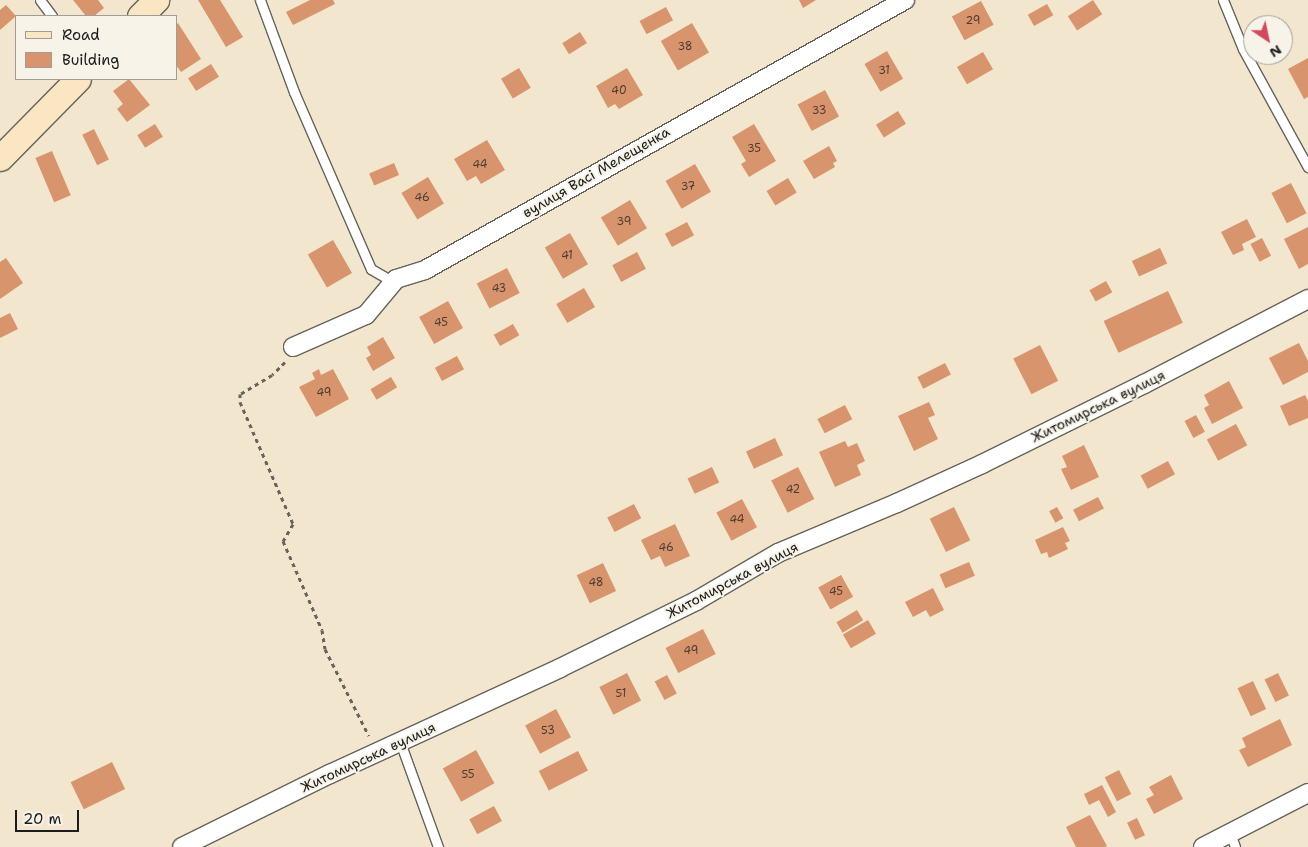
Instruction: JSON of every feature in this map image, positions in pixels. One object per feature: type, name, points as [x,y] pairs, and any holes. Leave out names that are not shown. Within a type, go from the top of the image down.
[{"type":"street","points":[[141,15],[156,0]]},
{"type":"street","name":"вулиця Васі Мелещенка","points":[[396,280],[425,270],[906,0]]},
{"type":"street","points":[[0,158],[77,80]]},
{"type":"street","points":[[293,346],[366,315],[396,280]]},
{"type":"street","name":"Житомирська вулиця","points":[[182,847],[378,752],[560,668],[696,601],[778,553],[897,503],[982,464],[1144,384],[1308,299]]},
{"type":"street","points":[[1203,847],[1233,840],[1308,793]]},
{"type":"lane","points":[[40,0],[51,15]]},
{"type":"lane","points":[[260,0],[294,92],[371,269],[388,280],[396,280]]},
{"type":"lane","points":[[1223,0],[1243,49],[1308,167]]},
{"type":"lane","points":[[400,742],[438,847]]},
{"type":"path","points":[[293,346],[284,365],[272,375],[240,394],[240,402],[293,524],[283,541],[322,630],[325,649],[378,752]]},
{"type":"building","points":[[73,0],[98,0],[104,8],[95,15],[85,15]]},
{"type":"building","points":[[198,0],[220,0],[243,37],[226,47]]},
{"type":"building","points":[[310,0],[333,0],[335,4],[293,25],[286,12]]},
{"type":"building","points":[[799,0],[816,0],[803,8]]},
{"type":"building","points":[[1093,0],[1102,14],[1077,31],[1068,16]]},
{"type":"building","points":[[981,1],[994,25],[965,40],[952,16]]},
{"type":"building","points":[[1047,4],[1053,15],[1034,26],[1028,15]]},
{"type":"building","points":[[6,5],[15,15],[0,30],[0,10]]},
{"type":"building","points":[[666,7],[673,20],[647,34],[640,21]]},
{"type":"building","points":[[178,23],[201,59],[181,72],[178,68]]},
{"type":"building","points":[[692,23],[709,52],[678,70],[661,41]]},
{"type":"building","points":[[580,32],[587,43],[569,54],[562,43]]},
{"type":"building","points":[[887,51],[903,79],[880,92],[864,64]]},
{"type":"building","points":[[983,52],[993,69],[967,84],[957,67]]},
{"type":"building","points":[[1308,58],[1308,97],[1304,99],[1288,69]]},
{"type":"building","points":[[211,64],[219,77],[196,91],[188,78]]},
{"type":"building","points":[[519,68],[531,88],[513,99],[501,79]]},
{"type":"building","points":[[627,68],[643,95],[619,109],[615,104],[608,108],[596,86]]},
{"type":"building","points":[[130,80],[150,105],[127,122],[117,109],[123,104],[113,91]]},
{"type":"building","points":[[825,90],[839,116],[812,131],[798,105]]},
{"type":"building","points":[[898,111],[906,124],[884,137],[876,125]]},
{"type":"building","points":[[155,124],[163,137],[145,148],[137,135]]},
{"type":"building","points":[[754,124],[776,161],[749,177],[741,164],[746,161],[732,137]]},
{"type":"building","points":[[94,129],[109,160],[97,165],[82,135]]},
{"type":"building","points":[[487,140],[505,170],[481,184],[476,176],[467,181],[454,159]]},
{"type":"building","points":[[829,146],[837,161],[833,163],[835,167],[814,179],[803,161]]},
{"type":"building","points":[[52,151],[71,195],[54,202],[35,158]]},
{"type":"building","points":[[394,163],[399,175],[374,186],[369,174]]},
{"type":"building","points":[[695,164],[711,192],[682,209],[666,181]]},
{"type":"building","points":[[428,177],[444,204],[417,220],[401,193]]},
{"type":"building","points":[[788,178],[797,193],[775,205],[767,191]]},
{"type":"building","points":[[1291,183],[1306,213],[1287,223],[1271,193]]},
{"type":"building","points":[[630,200],[647,228],[618,246],[601,218]]},
{"type":"building","points":[[1247,219],[1256,237],[1242,244],[1244,250],[1233,255],[1221,232]]},
{"type":"building","points":[[687,222],[694,235],[672,247],[665,234]]},
{"type":"building","points":[[1308,227],[1308,264],[1299,269],[1284,239]]},
{"type":"building","points":[[570,233],[588,264],[563,279],[545,248]]},
{"type":"building","points":[[1262,238],[1271,256],[1259,262],[1250,244]]},
{"type":"building","points":[[333,240],[352,273],[327,287],[308,255]]},
{"type":"building","points":[[1160,248],[1167,263],[1139,277],[1132,261]]},
{"type":"building","points":[[637,252],[646,269],[621,282],[612,265]]},
{"type":"building","points":[[6,258],[23,283],[0,299],[0,262]]},
{"type":"building","points":[[507,268],[520,293],[489,308],[477,283]]},
{"type":"building","points":[[1106,281],[1112,292],[1096,302],[1089,290]]},
{"type":"building","points":[[584,288],[595,307],[567,323],[556,304]]},
{"type":"building","points":[[1168,291],[1183,323],[1118,353],[1104,321]]},
{"type":"building","points":[[448,301],[463,328],[434,344],[419,317]]},
{"type":"building","points":[[10,313],[18,329],[0,338],[0,318]]},
{"type":"building","points":[[513,324],[519,335],[500,346],[494,335]]},
{"type":"building","points":[[383,337],[395,358],[373,371],[366,358],[371,355],[367,347]]},
{"type":"building","points":[[1299,343],[1308,361],[1308,372],[1283,385],[1269,358]]},
{"type":"building","points":[[1040,345],[1058,381],[1031,394],[1013,359]]},
{"type":"building","points":[[457,356],[464,369],[442,381],[435,368]]},
{"type":"building","points":[[945,363],[951,375],[923,389],[917,377]]},
{"type":"building","points":[[319,369],[321,375],[333,369],[349,399],[316,417],[299,387],[315,379],[312,373]]},
{"type":"building","points":[[391,377],[397,387],[377,400],[370,389]]},
{"type":"building","points":[[1229,381],[1243,408],[1212,424],[1204,408],[1209,405],[1204,395]]},
{"type":"building","points":[[1305,395],[1308,401],[1308,418],[1289,426],[1280,406]]},
{"type":"building","points":[[929,402],[935,415],[928,418],[938,439],[914,451],[898,416]]},
{"type":"building","points":[[845,405],[852,419],[825,433],[817,419]]},
{"type":"building","points":[[1196,415],[1205,432],[1193,438],[1185,421]]},
{"type":"building","points":[[1236,424],[1247,445],[1218,461],[1207,439]]},
{"type":"building","points":[[775,438],[783,455],[754,469],[746,452]]},
{"type":"building","points":[[845,441],[848,447],[857,443],[865,461],[857,465],[861,475],[835,487],[819,452]]},
{"type":"building","points":[[1084,445],[1099,477],[1071,490],[1061,469],[1067,467],[1062,456]]},
{"type":"building","points":[[1168,461],[1175,474],[1148,489],[1141,476]]},
{"type":"building","points":[[712,467],[719,482],[695,494],[688,478]]},
{"type":"building","points":[[798,467],[814,499],[788,513],[771,481]]},
{"type":"building","points":[[1098,497],[1104,509],[1079,521],[1073,510]]},
{"type":"building","points":[[742,499],[757,527],[731,541],[716,513]]},
{"type":"building","points":[[634,504],[641,518],[615,532],[607,518]]},
{"type":"building","points":[[954,507],[970,540],[946,552],[930,519]]},
{"type":"building","points":[[1057,507],[1063,518],[1055,523],[1049,511]]},
{"type":"building","points":[[675,524],[690,556],[665,567],[660,556],[651,560],[641,540]]},
{"type":"building","points":[[1063,527],[1070,541],[1065,543],[1068,549],[1049,558],[1047,552],[1041,554],[1035,540]]},
{"type":"building","points":[[969,562],[975,576],[945,588],[940,575]]},
{"type":"building","points":[[603,563],[616,591],[590,603],[577,575]]},
{"type":"building","points":[[841,575],[853,597],[830,609],[818,588]]},
{"type":"building","points":[[933,588],[944,610],[930,617],[926,610],[913,617],[905,602]]},
{"type":"building","points":[[857,610],[863,620],[843,633],[836,622]]},
{"type":"building","points":[[868,620],[876,634],[851,648],[843,634]]},
{"type":"building","points":[[703,629],[716,654],[678,673],[666,648]]},
{"type":"building","points":[[627,673],[641,701],[613,715],[599,687]]},
{"type":"building","points":[[1278,673],[1289,695],[1275,702],[1265,680]]},
{"type":"building","points":[[667,675],[677,694],[664,700],[655,682]]},
{"type":"building","points":[[1253,681],[1266,709],[1251,716],[1238,688]]},
{"type":"building","points":[[556,709],[571,737],[540,754],[525,725]]},
{"type":"building","points":[[1280,719],[1292,745],[1248,767],[1239,750],[1246,747],[1242,738]]},
{"type":"building","points":[[476,750],[494,783],[461,802],[443,768]]},
{"type":"building","points":[[578,751],[588,771],[549,791],[539,771]]},
{"type":"building","points":[[112,762],[125,789],[84,809],[71,782]]},
{"type":"building","points":[[1119,770],[1131,794],[1117,801],[1105,777]]},
{"type":"building","points":[[1171,775],[1183,799],[1154,814],[1146,799],[1154,795],[1149,787]]},
{"type":"building","points":[[1102,785],[1116,812],[1108,817],[1099,800],[1089,805],[1084,794]]},
{"type":"building","points":[[494,806],[502,821],[477,834],[469,819]]},
{"type":"building","points":[[1090,815],[1107,846],[1076,847],[1066,827]]},
{"type":"building","points":[[1137,818],[1145,835],[1135,840],[1127,823]]}]
